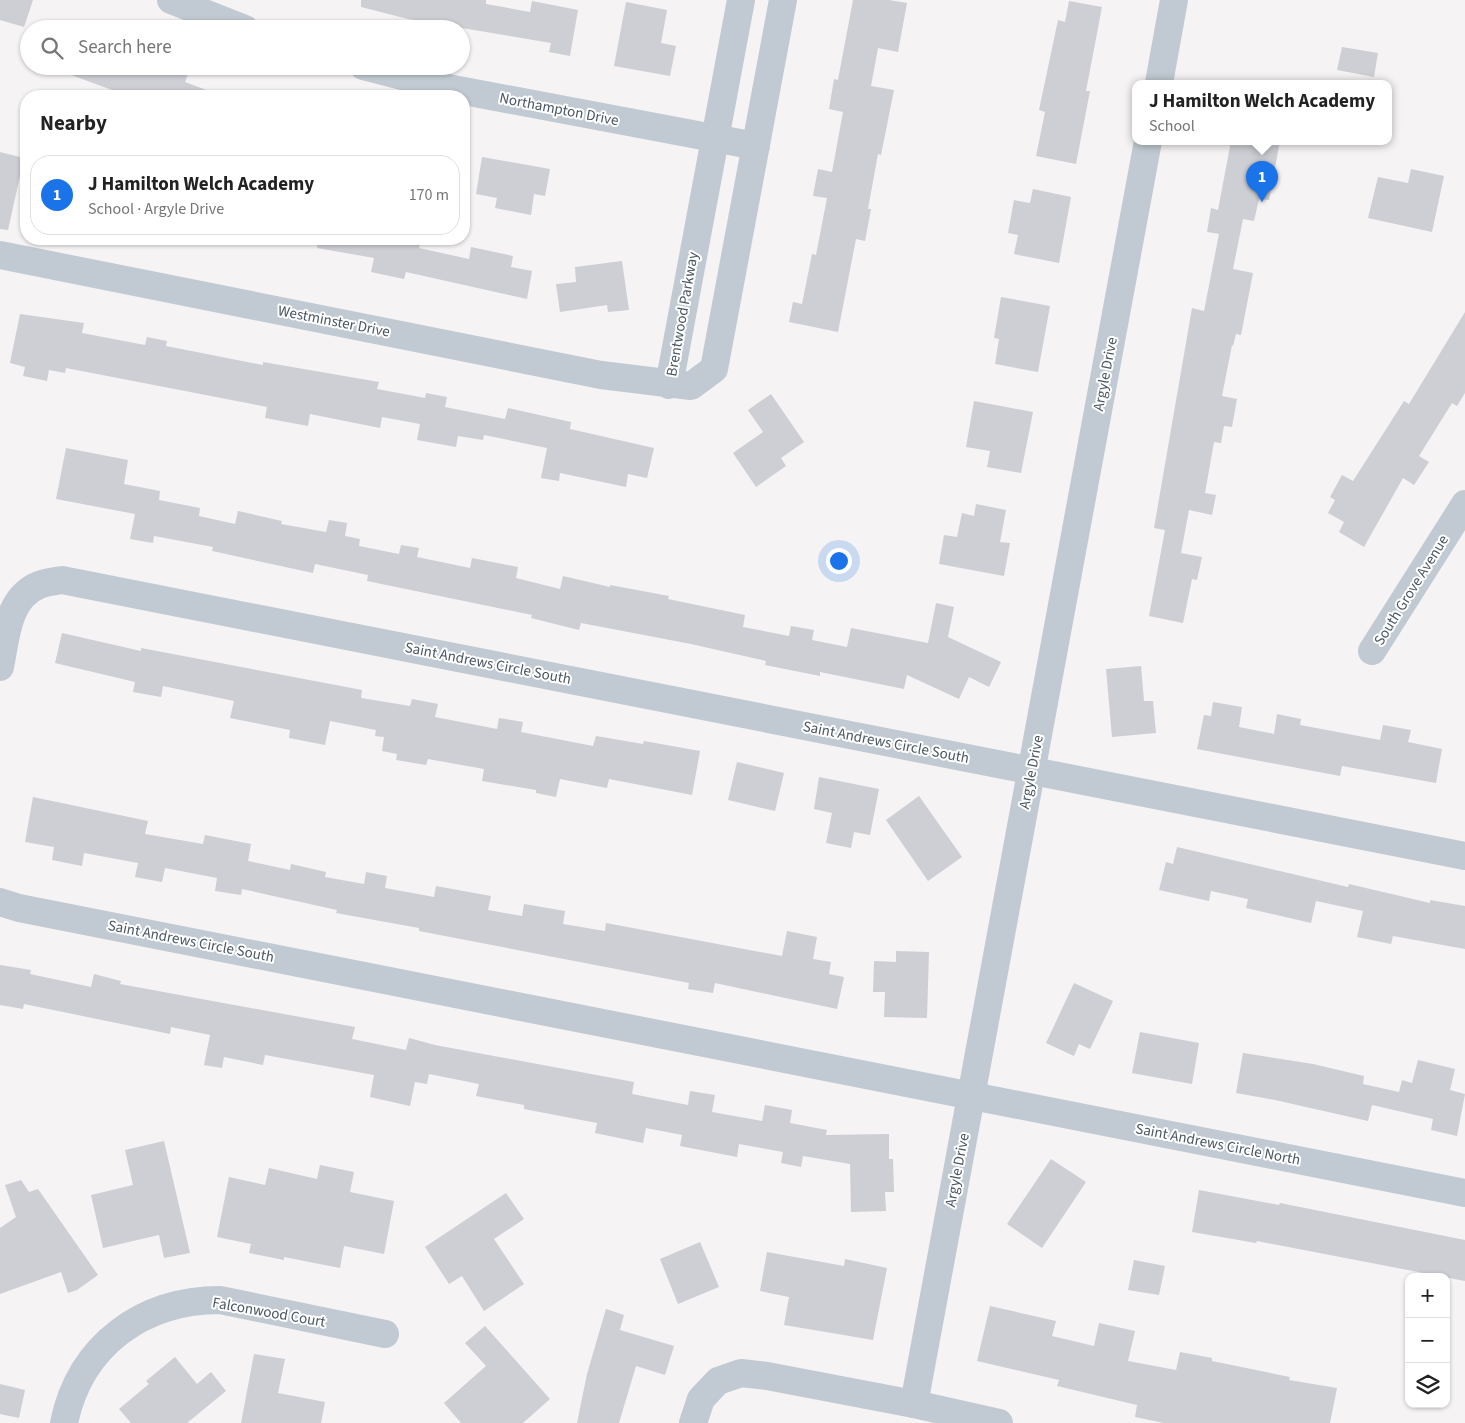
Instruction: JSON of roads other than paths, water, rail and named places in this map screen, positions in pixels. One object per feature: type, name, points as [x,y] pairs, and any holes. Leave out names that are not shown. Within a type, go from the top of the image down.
[{"type":"street","points":[[171,0],[222,20]]},
{"type":"street","name":"Brentwood Parkway","points":[[740,0],[669,385],[691,386],[700,382],[714,369],[783,0]]},
{"type":"street","points":[[1160,80],[1174,0]]},
{"type":"street","name":"Northampton Drive","points":[[398,75],[458,90]]},
{"type":"street","name":"Northampton Drive","points":[[470,92],[756,146]]},
{"type":"street","name":"Argyle Drive","points":[[914,1404],[1147,145]]},
{"type":"street","name":"Westminster Drive","points":[[0,255],[601,375],[669,385]]},
{"type":"street","name":"South Grove Avenue","points":[[1372,651],[1465,504]]},
{"type":"street","name":"Saint Andrews Circle South","points":[[0,667],[8,623],[18,601],[38,585],[62,580],[1031,771]]},
{"type":"street","points":[[1031,771],[1465,856]]},
{"type":"street","name":"Saint Andrews Circle South","points":[[0,902],[18,908],[971,1096]]},
{"type":"street","name":"Saint Andrews Circle North","points":[[971,1096],[1465,1192]]},
{"type":"street","name":"Falconwood Court","points":[[64,1423],[75,1385],[90,1361],[106,1343],[147,1314],[173,1304],[197,1300],[220,1300],[384,1334]]},
{"type":"street","points":[[693,1423],[701,1399],[718,1381],[741,1373],[767,1376],[914,1404],[999,1423]]},
{"type":"place","name":"J Hamilton Welch Academy","points":[[1262,202]]}]
